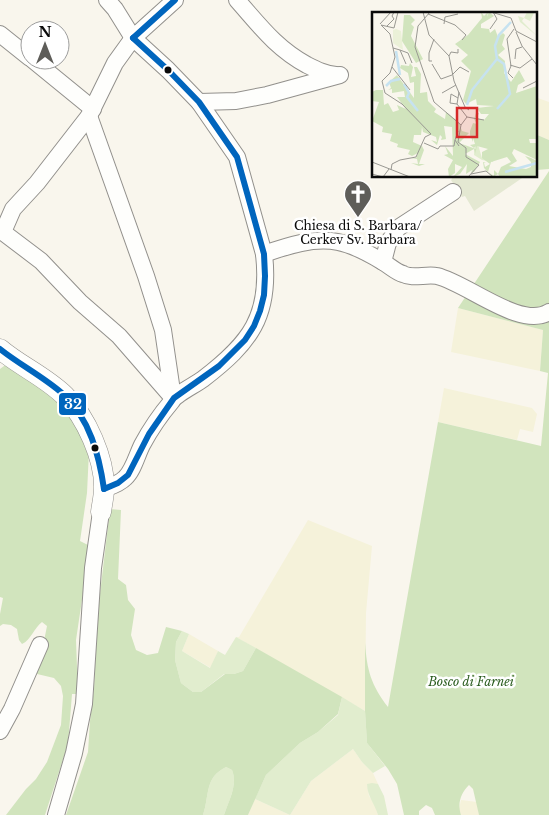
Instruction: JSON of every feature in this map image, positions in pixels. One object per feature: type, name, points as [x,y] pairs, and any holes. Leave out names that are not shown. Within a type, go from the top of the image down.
[{"type":"street","points":[[104,489],[126,477],[143,443],[174,398],[190,389],[214,370],[248,338],[258,318],[264,298],[266,268],[264,254],[237,157],[198,102],[168,70],[133,38],[115,9],[107,0]]},
{"type":"street","points":[[174,398],[119,336],[80,302],[41,261],[2,231],[13,209],[37,183],[91,112],[115,63],[133,38],[175,0]]},
{"type":"street","points":[[198,102],[236,101],[267,95],[340,75],[321,72],[286,52],[263,30],[237,0]]},
{"type":"street","points":[[0,34],[20,50]]},
{"type":"street","points":[[43,70],[91,112],[163,330],[174,398]]},
{"type":"street","points":[[383,262],[388,244],[398,228],[453,192]]},
{"type":"street","points":[[264,254],[290,245],[326,240],[340,242],[383,262],[404,275],[436,276],[519,314],[541,316],[549,312]]},
{"type":"street","points":[[0,349],[64,395],[79,413],[98,456],[104,489],[93,568],[84,704],[74,753],[56,815]]},
{"type":"street","points":[[0,731],[12,710],[40,645]]},
{"type":"shaded area","points":[[536,97],[549,102],[549,140],[536,134]]},
{"type":"shaded area","points":[[458,308],[543,330],[540,371],[451,352]]},
{"type":"shaded area","points":[[444,388],[532,408],[537,414],[533,432],[520,429],[517,440],[438,422]]},
{"type":"shaded area","points":[[308,520],[372,546],[366,613],[365,711],[236,637],[239,637]]},
{"type":"shaded area","points":[[189,634],[218,651],[211,668],[182,651]]},
{"type":"shaded area","points":[[353,749],[373,773],[378,784],[367,784],[369,796],[376,807],[378,815],[290,815],[311,781]]},
{"type":"shaded area","points":[[255,799],[290,815],[248,815]]},
{"type":"shaded area","points":[[461,800],[477,802],[479,815],[461,815],[459,809]]},
{"type":"green space","points":[[536,134],[549,140],[549,169],[537,170]]},
{"type":"green space","name":"Bosco di Farnei","points":[[549,171],[549,815],[479,815],[473,789],[469,785],[461,798],[459,806],[461,815],[435,815],[432,808],[426,805],[419,811],[419,815],[404,815],[397,784],[388,769],[367,743],[365,643],[371,677],[388,707],[438,422],[541,446],[548,373],[540,371],[543,330],[458,308]]},
{"type":"green space","points":[[522,178],[474,211],[465,196],[462,197],[452,179]]},
{"type":"green space","points":[[8,363],[66,406],[89,451],[87,493],[80,541],[90,546],[76,640],[78,694],[72,694],[68,744],[45,815],[6,815],[36,779],[47,762],[61,725],[63,696],[61,686],[54,678],[37,674],[32,666],[43,646],[47,626],[42,622],[28,640],[22,644],[19,640],[17,629],[11,625],[3,624],[0,626],[3,598],[0,597],[0,369]]},
{"type":"green space","points":[[110,509],[121,510],[118,579],[126,585],[128,600],[135,609],[131,635],[136,650],[147,655],[158,653],[166,627],[182,631],[176,642],[175,660],[181,683],[193,692],[201,692],[225,674],[243,671],[256,648],[342,697],[338,714],[318,732],[300,743],[266,775],[248,815],[224,815],[234,781],[232,770],[226,767],[214,776],[211,782],[203,815],[66,815],[88,752],[94,689],[97,619]]},
{"type":"green space","points":[[182,631],[189,634],[182,651],[210,668],[218,651],[225,655],[236,637],[256,648],[243,671],[234,674],[224,674],[201,692],[193,692],[181,683],[175,660],[176,642]]},
{"type":"green space","points":[[342,697],[365,711],[367,743],[385,766],[373,773],[353,749],[311,781],[290,815],[255,799],[266,775],[300,743],[318,732],[338,715]]},
{"type":"green space","points":[[226,767],[232,770],[234,781],[224,815],[203,815],[211,782],[219,771]]},
{"type":"green space","points":[[367,784],[378,784],[384,796],[388,815],[378,815],[367,788]]},
{"type":"transit line","name":"32","points":[[133,38],[175,0]]},
{"type":"transit line","name":"32","points":[[104,489],[118,483],[128,475],[149,434],[174,398],[219,366],[245,340],[254,326],[264,295],[264,254],[237,157],[199,102],[133,38]]},
{"type":"transit line","name":"32","points":[[0,349],[56,388],[72,404],[87,426],[92,438],[104,489]]},
{"type":"place","name":"Chiesa di S. Barbara/ Cerkev Sv. Barbara","points":[[358,218]]}]
